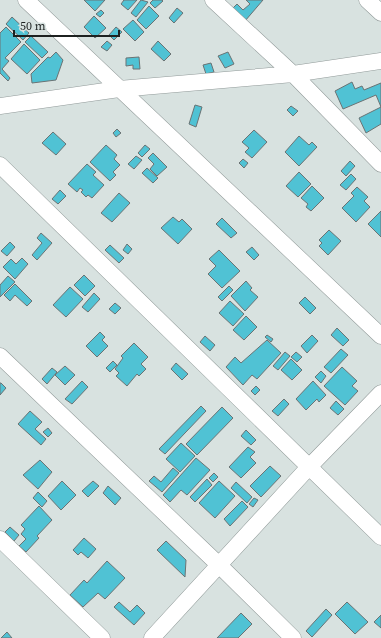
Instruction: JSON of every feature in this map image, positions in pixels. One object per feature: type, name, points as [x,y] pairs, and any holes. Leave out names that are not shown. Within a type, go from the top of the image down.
[{"type":"street","points":[[26,0],[381,336]]},
{"type":"street","points":[[213,0],[293,74],[381,164]]},
{"type":"street","points":[[367,0],[381,14]]},
{"type":"street","points":[[0,106],[119,89],[293,74],[381,61]]},
{"type":"street","points":[[0,165],[308,468],[381,537]]},
{"type":"street","points":[[0,356],[219,565],[292,638]]},
{"type":"street","points":[[152,638],[308,468],[381,393]]},
{"type":"street","points":[[0,539],[102,638]]},
{"type":"building","points":[[84,0],[105,0],[95,11]]},
{"type":"building","points":[[124,0],[137,0],[128,10],[121,4]]},
{"type":"building","points":[[141,0],[148,2],[136,17],[131,13]]},
{"type":"building","points":[[153,0],[163,1],[155,8],[150,3]]},
{"type":"building","points":[[246,0],[263,0],[245,21],[232,9],[237,4],[243,10],[250,4]]},
{"type":"building","points":[[149,6],[159,16],[146,29],[137,20]]},
{"type":"building","points":[[177,8],[183,13],[174,23],[169,18]]},
{"type":"building","points":[[101,10],[104,13],[100,17],[96,14]]},
{"type":"building","points":[[94,16],[106,28],[95,38],[84,27]]},
{"type":"building","points":[[12,17],[29,33],[23,40],[6,24]]},
{"type":"building","points":[[133,20],[144,32],[135,41],[123,29]]},
{"type":"building","points":[[6,27],[21,42],[5,58],[9,61],[2,69],[10,78],[8,81],[0,73],[0,33]]},
{"type":"building","points":[[116,27],[122,32],[114,40],[109,35]]},
{"type":"building","points":[[31,36],[48,52],[42,58],[25,42]]},
{"type":"building","points":[[107,41],[112,45],[107,51],[101,47]]},
{"type":"building","points":[[158,41],[171,54],[164,61],[151,49]]},
{"type":"building","points":[[24,44],[40,60],[27,74],[11,59]]},
{"type":"building","points":[[56,52],[63,60],[56,80],[32,83],[31,74],[48,57],[50,58]]},
{"type":"building","points":[[228,52],[234,64],[225,68],[218,56]]},
{"type":"building","points":[[139,57],[140,69],[133,69],[133,65],[126,66],[126,58]]},
{"type":"building","points":[[211,63],[214,72],[206,74],[203,65]]},
{"type":"building","points":[[352,82],[355,89],[362,86],[364,90],[381,83],[381,107],[376,95],[343,109],[335,91]]},
{"type":"building","points":[[195,105],[202,107],[196,127],[189,124]]},
{"type":"building","points":[[291,106],[298,111],[293,116],[287,110]]},
{"type":"building","points":[[381,107],[381,124],[366,133],[359,118]]},
{"type":"building","points":[[117,129],[121,133],[116,137],[113,133]]},
{"type":"building","points":[[254,130],[267,142],[252,158],[245,152],[249,148],[242,142]]},
{"type":"building","points":[[53,132],[66,144],[56,155],[42,143]]},
{"type":"building","points":[[299,136],[309,145],[312,142],[317,147],[299,166],[285,152]]},
{"type":"building","points":[[106,145],[117,155],[114,159],[120,165],[113,172],[116,175],[110,181],[90,162]]},
{"type":"building","points":[[145,145],[150,149],[142,157],[138,153]]},
{"type":"building","points":[[153,153],[167,167],[157,176],[150,169],[154,164],[148,158]]},
{"type":"building","points":[[136,156],[142,160],[134,169],[128,164]]},
{"type":"building","points":[[243,159],[248,163],[244,168],[239,163]]},
{"type":"building","points":[[350,161],[355,166],[346,176],[341,171]]},
{"type":"building","points":[[87,164],[96,172],[93,175],[104,185],[92,198],[88,195],[86,197],[81,192],[83,190],[80,188],[77,192],[68,184]]},
{"type":"building","points":[[147,168],[158,178],[153,183],[142,173]]},
{"type":"building","points":[[299,172],[311,184],[298,197],[286,186]]},
{"type":"building","points":[[351,174],[356,179],[346,190],[340,185]]},
{"type":"building","points":[[312,186],[324,198],[311,211],[306,207],[308,204],[301,198]]},
{"type":"building","points":[[357,187],[368,197],[364,201],[370,207],[356,222],[342,208],[354,196],[351,193]]},
{"type":"building","points":[[60,190],[66,196],[58,204],[52,199]]},
{"type":"building","points":[[119,193],[130,203],[112,222],[101,213]]},
{"type":"building","points":[[381,211],[381,237],[368,224]]},
{"type":"building","points":[[173,217],[179,222],[182,219],[192,229],[178,244],[161,228]]},
{"type":"building","points":[[222,218],[237,233],[231,238],[216,224]]},
{"type":"building","points":[[329,230],[341,241],[328,255],[319,246],[322,243],[319,240]]},
{"type":"building","points":[[41,233],[52,243],[37,260],[32,255],[42,243],[37,238]]},
{"type":"building","points":[[10,242],[15,247],[7,256],[1,251]]},
{"type":"building","points":[[127,244],[132,249],[128,254],[123,250]]},
{"type":"building","points":[[110,245],[124,258],[119,263],[105,250]]},
{"type":"building","points":[[252,247],[259,255],[254,260],[246,252]]},
{"type":"building","points":[[219,250],[240,271],[222,288],[208,274],[216,266],[209,259]]},
{"type":"building","points":[[22,258],[28,264],[15,279],[3,267],[11,259],[16,264]]},
{"type":"building","points":[[84,275],[95,286],[85,296],[74,285]]},
{"type":"building","points":[[8,276],[15,282],[0,297],[0,285]]},
{"type":"building","points":[[246,281],[252,288],[250,290],[258,297],[245,311],[231,296]]},
{"type":"building","points":[[15,284],[32,301],[27,306],[15,295],[10,301],[4,295]]},
{"type":"building","points":[[229,286],[233,290],[222,301],[218,297]]},
{"type":"building","points":[[70,287],[83,299],[66,317],[53,305]]},
{"type":"building","points":[[94,293],[100,299],[88,312],[82,307]]},
{"type":"building","points":[[305,297],[316,308],[310,314],[299,303]]},
{"type":"building","points":[[230,301],[244,314],[233,326],[219,313]]},
{"type":"building","points":[[115,303],[121,308],[115,314],[109,309]]},
{"type":"building","points":[[246,316],[257,327],[244,340],[233,330]]},
{"type":"building","points":[[337,328],[349,340],[343,346],[331,335]]},
{"type":"building","points":[[100,332],[105,337],[102,340],[108,346],[97,357],[86,346]]},
{"type":"building","points":[[267,335],[273,339],[271,342],[265,337]]},
{"type":"building","points":[[312,335],[318,341],[307,353],[301,346]]},
{"type":"building","points":[[205,336],[215,345],[210,351],[200,342]]},
{"type":"building","points":[[267,340],[281,353],[257,379],[252,375],[243,385],[226,367],[235,357],[241,363]]},
{"type":"building","points":[[134,343],[148,357],[141,364],[146,369],[139,376],[137,374],[127,386],[116,376],[119,373],[115,369],[123,358],[121,356]]},
{"type":"building","points":[[341,349],[348,355],[331,373],[324,367]]},
{"type":"building","points":[[285,352],[290,356],[278,370],[273,366]]},
{"type":"building","points":[[296,352],[302,357],[297,362],[291,357]]},
{"type":"building","points":[[291,359],[302,370],[292,380],[281,370]]},
{"type":"building","points":[[113,361],[117,365],[110,372],[106,368]]},
{"type":"building","points":[[176,363],[188,374],[182,380],[171,369]]},
{"type":"building","points":[[65,366],[75,375],[65,385],[55,375]]},
{"type":"building","points":[[342,367],[357,381],[352,386],[358,391],[345,405],[324,386]]},
{"type":"building","points":[[52,368],[57,372],[47,384],[42,379]]},
{"type":"building","points":[[321,371],[326,376],[321,383],[315,377]]},
{"type":"building","points":[[82,381],[88,387],[72,404],[65,399]]},
{"type":"building","points":[[313,381],[326,395],[319,402],[317,399],[306,410],[296,399]]},
{"type":"building","points":[[0,383],[6,388],[0,395]]},
{"type":"building","points":[[256,386],[260,390],[255,395],[251,391]]},
{"type":"building","points":[[284,399],[289,404],[278,416],[272,411]]},
{"type":"building","points":[[336,401],[344,409],[338,415],[330,408]]},
{"type":"building","points":[[201,406],[206,411],[165,454],[159,449]]},
{"type":"building","points":[[222,407],[233,418],[197,455],[186,444]]},
{"type":"building","points":[[30,411],[42,422],[35,429],[46,439],[41,445],[18,424]]},
{"type":"building","points":[[48,428],[52,433],[48,437],[43,432]]},
{"type":"building","points":[[246,430],[256,440],[251,445],[241,436]]},
{"type":"building","points":[[181,443],[195,456],[180,472],[166,459]]},
{"type":"building","points":[[248,447],[255,452],[250,457],[256,463],[241,478],[229,467]]},
{"type":"building","points":[[196,458],[210,470],[187,495],[181,490],[170,502],[163,495]]},
{"type":"building","points":[[40,460],[52,472],[38,489],[23,475]]},
{"type":"building","points":[[270,466],[281,476],[261,497],[250,486]]},
{"type":"building","points":[[173,468],[179,473],[162,492],[149,481],[154,476],[161,482]]},
{"type":"building","points":[[214,473],[218,477],[213,482],[209,478]]},
{"type":"building","points":[[207,479],[212,485],[195,502],[190,497]]},
{"type":"building","points":[[62,481],[76,495],[61,510],[48,496]]},
{"type":"building","points":[[93,481],[99,486],[88,497],[82,491]]},
{"type":"building","points":[[219,481],[235,496],[215,518],[199,503]]},
{"type":"building","points":[[236,482],[252,497],[247,503],[231,488]]},
{"type":"building","points":[[108,486],[121,498],[115,505],[103,493]]},
{"type":"building","points":[[38,492],[47,501],[42,507],[33,498]]},
{"type":"building","points":[[254,498],[258,500],[253,507],[249,504]]},
{"type":"building","points":[[242,501],[248,507],[230,526],[224,519]]},
{"type":"building","points":[[39,506],[52,520],[37,536],[39,538],[26,552],[19,546],[26,539],[21,534],[25,529],[21,525]]},
{"type":"building","points":[[10,527],[19,535],[14,541],[5,532]]},
{"type":"building","points":[[84,538],[96,549],[88,558],[81,552],[78,555],[73,550]]},
{"type":"building","points":[[166,541],[186,560],[185,577],[157,550]]},
{"type":"building","points":[[107,561],[125,578],[105,599],[98,593],[83,607],[70,595],[84,580],[87,583]]},
{"type":"building","points":[[119,602],[130,612],[137,605],[145,613],[134,625],[114,607]]},
{"type":"building","points":[[347,602],[368,622],[355,634],[335,614]]},
{"type":"building","points":[[326,609],[332,615],[312,637],[306,631]]},
{"type":"building","points":[[241,613],[252,624],[238,638],[217,638]]},
{"type":"building","points":[[381,615],[381,628],[374,622]]},
{"type":"building","points":[[7,632],[12,638],[1,638]]}]
